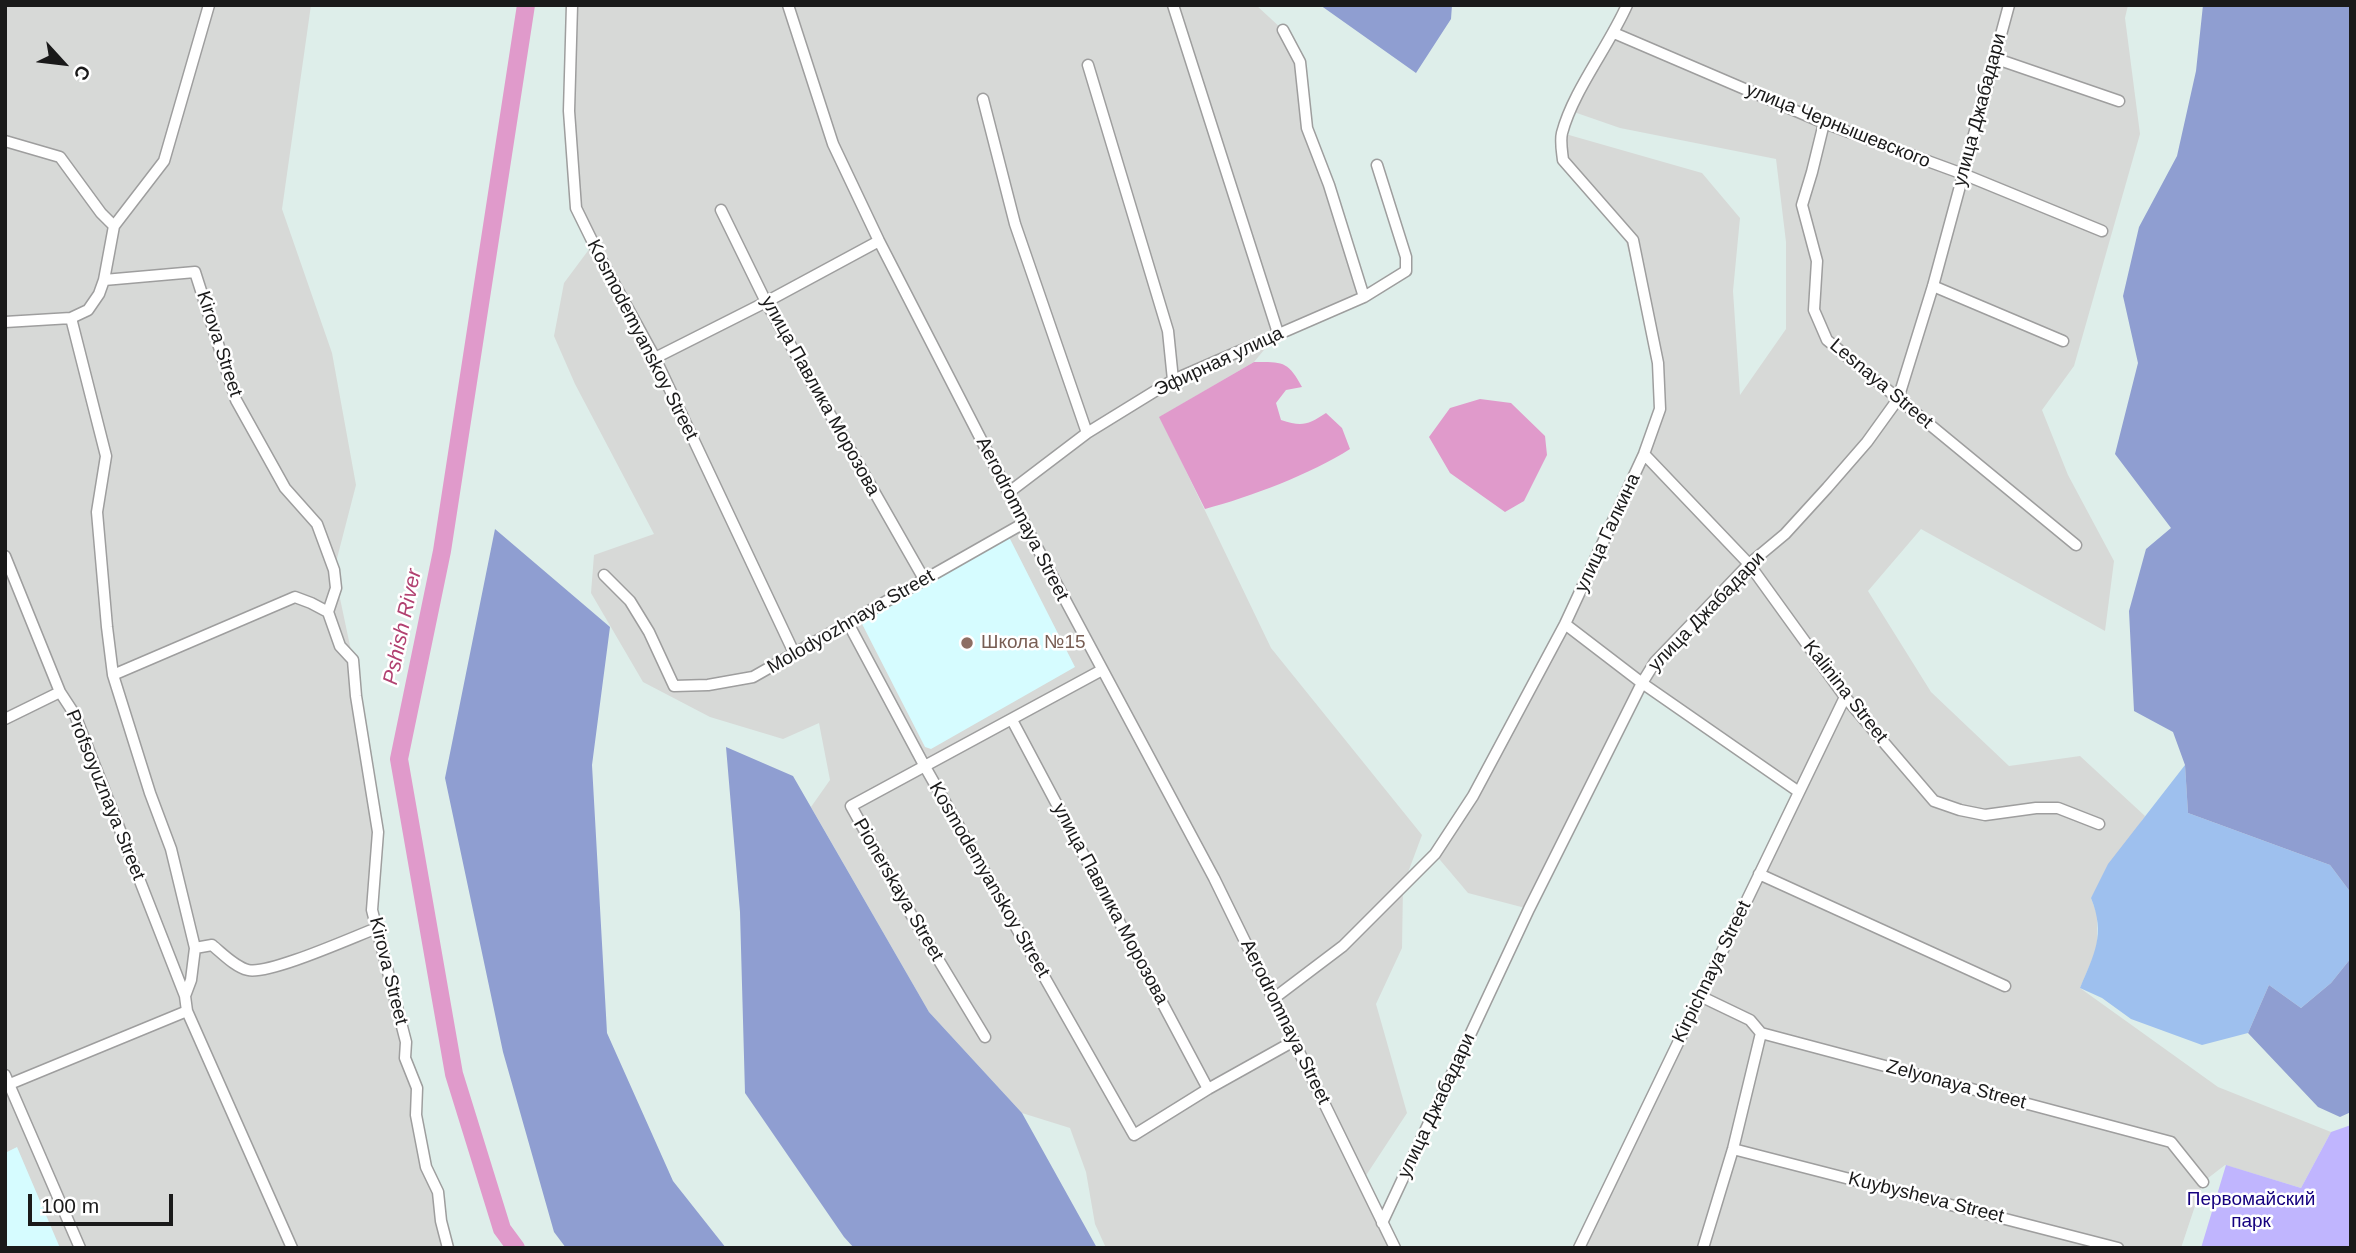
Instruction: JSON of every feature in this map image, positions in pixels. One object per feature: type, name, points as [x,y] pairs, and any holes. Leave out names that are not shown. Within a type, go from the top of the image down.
[{"type":"street","points":[[5,323],[71,318],[88,310],[99,295],[114,226],[164,161],[209,5]]},
{"type":"street","name":"Kosmodemyanskoy Street","points":[[572,5],[569,111],[576,208],[655,358],[795,655]]},
{"type":"street","name":"Aerodromnaya Street","points":[[788,5],[832,144],[879,241],[1008,493],[1214,878],[1395,1248]]},
{"type":"street","points":[[1173,5],[1278,333]]},
{"type":"street","name":"улица Галкина","points":[[1273,999],[1343,946],[1435,854],[1473,796],[1565,624],[1644,454],[1660,409],[1658,363],[1633,240],[1563,160],[1561,148],[1562,134],[1571,111],[1614,33],[1626,5]]},
{"type":"street","name":"улица Джабадари","points":[[1382,1223],[1529,909],[1655,662],[1748,565],[1785,534],[1867,442],[1898,400],[1933,286],[2009,5]]},
{"type":"street","points":[[1283,30],[1300,62],[1307,128],[1329,185],[1364,297]]},
{"type":"street","name":"улица Чернышевского","points":[[1614,33],[1824,123],[1963,174],[2102,230]]},
{"type":"street","points":[[1994,58],[2119,101]]},
{"type":"street","points":[[1088,65],[1168,331],[1173,380]]},
{"type":"street","points":[[983,99],[1015,224],[1087,433]]},
{"type":"street","name":"Lesnaya Street","points":[[1824,123],[1802,205],[1817,261],[1814,310],[1827,340],[2076,545]]},
{"type":"street","points":[[5,141],[60,157],[101,213],[114,226]]},
{"type":"street","name":"Эфирная улица","points":[[1008,493],[1087,433],[1173,380],[1364,297],[1406,271],[1406,257],[1377,165]]},
{"type":"street","name":"улица Павлика Морозова","points":[[721,210],[766,302],[924,579]]},
{"type":"street","points":[[655,358],[879,241]]},
{"type":"street","name":"Kirova Street","points":[[104,280],[195,272],[236,401],[285,488],[317,524],[334,570],[336,588],[328,612],[340,646],[354,660],[356,696],[378,832],[372,910],[405,1042],[405,1058],[417,1088],[416,1115],[426,1167],[438,1192],[441,1221],[448,1248]]},
{"type":"street","points":[[1933,286],[2063,341]]},
{"type":"street","name":"Profsoyuznaya Street","points":[[71,318],[106,456],[97,512],[113,675],[150,793],[171,849],[195,948],[191,980],[185,996]]},
{"type":"street","name":"Kalinina Street","points":[[1644,454],[1748,565],[1846,697],[1934,801],[1985,816],[2036,808],[2057,808],[2099,824]]},
{"type":"street","name":"Molodyozhnaya Street","points":[[604,575],[630,601],[649,632],[674,686],[708,685],[753,677],[1024,523]]},
{"type":"street","name":"Profsoyuznaya Street","points":[[5,556],[60,692],[75,715],[185,996],[187,1010],[292,1248]]},
{"type":"street","points":[[113,675],[295,597],[328,612]]},
{"type":"street","name":"Kosmodemyanskoy Street","points":[[848,623],[924,765],[1134,1135],[1208,1088]]},
{"type":"street","points":[[1565,624],[1642,683],[1799,792]]},
{"type":"street","name":"Pionerskaya Street","points":[[985,1037],[912,916],[851,806],[1102,670]]},
{"type":"street","points":[[5,719],[60,692]]},
{"type":"street","name":"Kirpichnaya Street","points":[[1580,1248],[1846,697]]},
{"type":"street","name":"улица Павлика Морозова","points":[[1012,720],[1208,1088]]},
{"type":"street","points":[[1759,874],[2005,986]]},
{"type":"street","points":[[195,948],[212,945],[250,971],[291,962],[377,928]]},
{"type":"street","name":"Zelyonaya Street","points":[[1700,996],[1750,1020],[1761,1033],[2172,1142],[2203,1182]]},
{"type":"street","points":[[80,1248],[7,1082],[187,1010]]},
{"type":"street","points":[[1703,1248],[1733,1149],[1761,1033]]},
{"type":"street","points":[[1208,1088],[1294,1041]]},
{"type":"street","name":"Kuybysheva Street","points":[[1733,1149],[2118,1248]]},
{"type":"shaded area","points":[[5,5],[311,5],[282,209],[332,353],[356,485],[334,570],[353,660],[378,832],[372,910],[406,1042],[449,1248],[5,1248]]},
{"type":"shaded area","points":[[572,5],[1256,5],[1283,30],[1300,62],[1307,128],[1364,297],[1278,333],[1254,362],[1160,417],[1271,648],[1422,835],[1403,886],[1402,948],[1376,1004],[1407,1113],[1363,1180],[1395,1248],[1106,1248],[1095,1224],[1086,1172],[1070,1128],[1022,1113],[929,1012],[811,807],[830,780],[819,723],[783,739],[710,717],[643,682],[591,593],[594,555],[654,534],[575,384],[554,336],[564,283],[593,244],[576,208],[569,111]]},
{"type":"shaded area","points":[[1320,5],[1452,5],[1451,19],[1416,73]]},
{"type":"shaded area","points":[[1623,5],[2128,5],[2125,18],[2140,134],[2074,366],[2042,410],[2068,475],[2114,561],[2105,631],[1921,529],[1868,591],[1931,692],[2009,766],[2080,756],[2145,816],[2091,898],[2097,914],[2097,948],[2080,988],[2218,1087],[2331,1132],[2301,1188],[2225,1165],[2203,1182],[2181,1248],[1579,1248],[1799,792],[1642,683],[1529,909],[1468,893],[1435,854],[1565,624],[1657,418],[1658,363],[1622,227],[1571,171],[1562,133],[1702,173],[1740,218],[1733,291],[1740,395],[1786,329],[1786,242],[1776,159],[1620,128],[1571,111]]},
{"type":"shaded area","points":[[2203,5],[2351,5],[2351,893],[2330,865],[2188,813],[2185,765],[2173,732],[2134,711],[2129,611],[2146,549],[2171,528],[2115,454],[2138,363],[2123,296],[2139,227],[2177,156],[2196,71]]},
{"type":"shaded area","points":[[1254,362],[1284,365],[1293,372],[1302,387],[1286,390],[1276,403],[1281,420],[1305,424],[1326,413],[1342,428],[1350,449],[1280,484],[1205,509],[1159,417]]},
{"type":"shaded area","points":[[1480,399],[1511,403],[1545,436],[1547,455],[1524,501],[1505,512],[1450,473],[1429,437],[1450,408]]},
{"type":"shaded area","points":[[495,529],[610,627],[592,765],[607,1033],[673,1181],[726,1248],[566,1248],[554,1232],[503,1052],[445,778]]},
{"type":"shaded area","name":"Школа №15","points":[[1008,535],[1075,667],[931,749],[925,747],[859,618]]},
{"type":"shaded area","points":[[726,747],[793,776],[929,1012],[1022,1113],[1097,1248],[854,1248],[844,1237],[745,1093],[740,912]]},
{"type":"shaded area","points":[[2185,765],[2188,813],[2330,865],[2351,893],[2351,958],[2331,983],[2301,1008],[2269,985],[2248,1033],[2202,1045],[2131,1019],[2102,998],[2080,988],[2094,954],[2098,934],[2091,898],[2108,864]]},
{"type":"shaded area","points":[[2351,958],[2351,1112],[2340,1117],[2318,1107],[2248,1033],[2269,985],[2301,1008],[2331,983]]},
{"type":"shaded area","points":[[17,1147],[60,1248],[5,1248],[5,1153]]},
{"type":"green space","name":"Первомайский парк","points":[[2351,1125],[2351,1248],[2201,1248],[2226,1165],[2301,1188],[2331,1132]]},
{"type":"waterway","name":"Pshish River","points":[[516,1248],[502,1229],[454,1074],[399,759],[442,551],[526,5]]},
{"type":"place","name":"Школа №15","points":[[967,643]]}]
